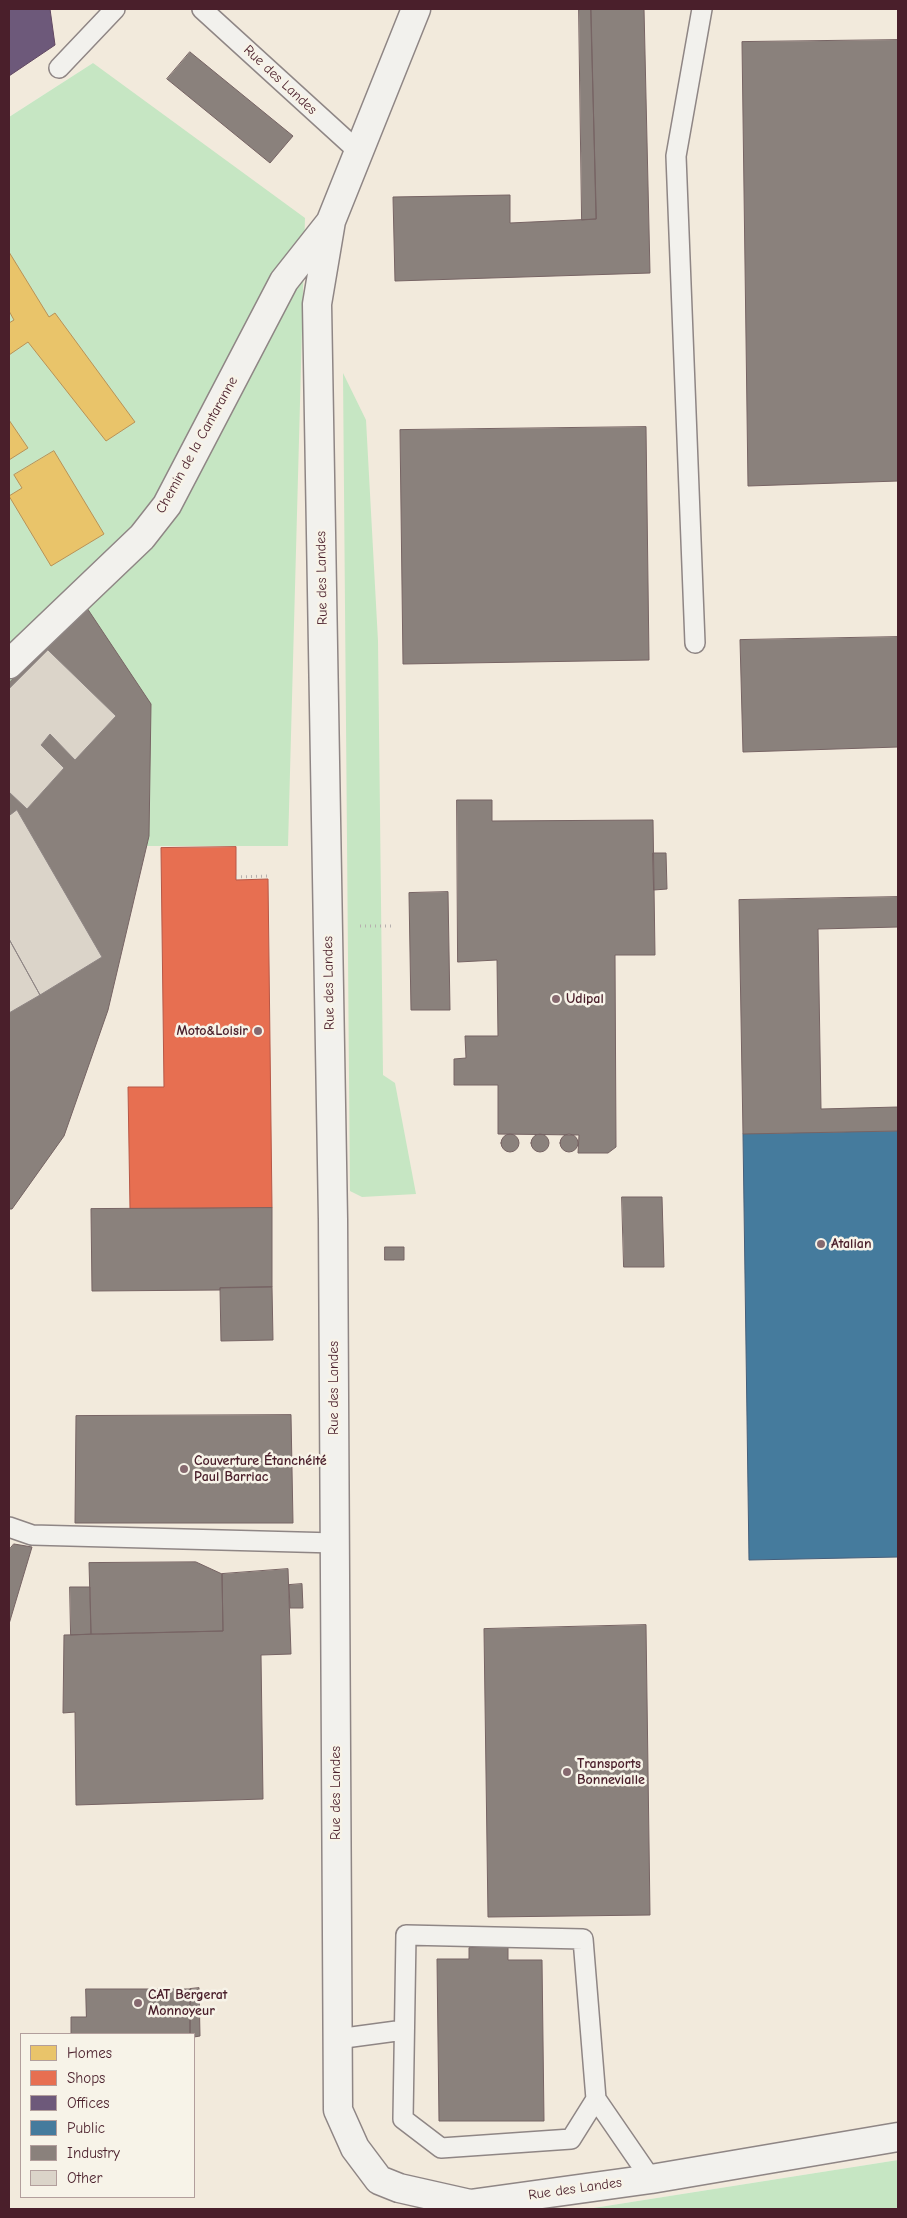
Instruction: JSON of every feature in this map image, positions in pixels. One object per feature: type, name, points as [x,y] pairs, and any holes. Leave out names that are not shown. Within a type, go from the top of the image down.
[{"type":"street","name":"Rue des Landes","points":[[416,9],[331,221],[317,304],[333,1219],[338,2110],[354,2148],[379,2180],[399,2188],[470,2204],[651,2179],[898,2138]]},
{"type":"street","name":"Chemin de la Cantaranne","points":[[9,664],[142,537],[167,505],[284,281],[331,221]]},
{"type":"lane","points":[[60,68],[115,9]]},
{"type":"lane","name":"Rue des Landes","points":[[202,9],[359,152]]},
{"type":"lane","points":[[695,642],[676,156],[702,9]]},
{"type":"lane","points":[[9,1528],[32,1536],[335,1542]]},
{"type":"lane","points":[[596,2098],[571,2139],[441,2148],[403,2118],[406,1935],[583,1939],[596,2098],[651,2179]]},
{"type":"lane","points":[[337,2040],[404,2030]]},
{"type":"path","points":[[236,877],[268,876]]},
{"type":"path","points":[[360,926],[392,926]]},
{"type":"shaded area","points":[[9,9],[898,9],[898,2160],[587,2209],[9,2209],[9,1209],[12,1209],[145,846],[288,846],[93,63],[9,117]]},
{"type":"green space","points":[[93,63],[305,218],[288,846],[145,846],[108,1010],[64,1136],[12,1209],[9,1209],[9,117]]},
{"type":"green space","points":[[343,373],[366,420],[378,641],[383,1075],[395,1083],[416,1194],[362,1197],[350,1191]]},
{"type":"green space","points":[[898,2160],[898,2209],[587,2209]]},
{"type":"building: Homes","points":[[9,252],[49,317],[55,313],[135,422],[106,441],[28,342],[9,355],[9,323],[14,320],[9,311]]},
{"type":"building: Homes","points":[[9,420],[28,448],[9,460]]},
{"type":"building: Homes","points":[[54,451],[104,534],[51,566],[9,496],[22,488],[14,475]]},
{"type":"building: Shops","points":[[236,847],[236,880],[268,879],[272,1208],[130,1209],[128,1087],[164,1087],[161,848]]},
{"type":"building: Offices","points":[[9,9],[50,9],[55,45],[9,76]]},
{"type":"building: Public","name":"Atalian","points":[[898,1131],[898,1557],[749,1560],[743,1134]]},
{"type":"building: Industry","points":[[579,9],[591,9],[596,219],[582,220]]},
{"type":"building: Industry","points":[[591,9],[644,9],[650,273],[395,281],[393,197],[510,195],[510,223],[596,219]]},
{"type":"building: Industry","points":[[898,40],[898,481],[748,486],[742,42]]},
{"type":"building: Industry","points":[[190,52],[293,136],[270,163],[167,79]]},
{"type":"building: Industry","points":[[646,427],[649,660],[403,664],[400,430]]},
{"type":"building: Industry","points":[[87,608],[151,704],[149,836],[108,1010],[64,1136],[12,1209],[9,1209],[9,683]]},
{"type":"building: Industry","points":[[898,637],[898,747],[743,752],[740,640]]},
{"type":"building: Industry","name":"Udipal","points":[[457,800],[492,800],[492,821],[653,820],[655,955],[615,955],[616,1147],[608,1153],[578,1153],[579,1135],[498,1134],[498,1085],[454,1085],[454,1059],[466,1058],[465,1036],[498,1036],[497,960],[458,962]]},
{"type":"building: Industry","points":[[653,853],[666,853],[667,889],[654,890]]},
{"type":"building: Industry","points":[[448,892],[450,1010],[411,1010],[409,893]]},
{"type":"building: Industry","points":[[898,897],[898,927],[818,929],[821,1109],[898,1107],[898,1131],[743,1134],[739,900]]},
{"type":"building: Industry","points":[[510,1134],[518,1139],[519,1143],[514,1151],[510,1152],[502,1147],[501,1143],[506,1135]]},
{"type":"building: Industry","points":[[540,1134],[546,1137],[549,1143],[546,1149],[540,1152],[534,1149],[531,1143],[534,1137]]},
{"type":"building: Industry","points":[[569,1134],[575,1137],[578,1143],[575,1149],[569,1152],[563,1149],[560,1143],[563,1137]]},
{"type":"building: Industry","points":[[622,1197],[662,1197],[664,1267],[624,1267]]},
{"type":"building: Industry","points":[[272,1208],[272,1287],[220,1288],[220,1290],[92,1291],[91,1209]]},
{"type":"building: Industry","points":[[385,1247],[404,1247],[404,1260],[385,1260]]},
{"type":"building: Industry","points":[[272,1287],[273,1340],[221,1341],[220,1288]]},
{"type":"building: Industry","name":"Couverture Étanchéité Paul Barriac","points":[[291,1415],[293,1523],[75,1523],[76,1416]]},
{"type":"building: Industry","points":[[14,1544],[32,1547],[9,1624],[9,1550]]},
{"type":"building: Industry","points":[[196,1562],[222,1574],[223,1631],[91,1634],[89,1563]]},
{"type":"building: Industry","points":[[288,1569],[291,1654],[261,1655],[263,1799],[76,1805],[75,1712],[63,1713],[64,1635],[223,1631],[222,1574]]},
{"type":"building: Industry","points":[[302,1584],[303,1608],[290,1608],[289,1585]]},
{"type":"building: Industry","points":[[70,1587],[90,1587],[91,1634],[71,1635]]},
{"type":"building: Industry","name":"Transports Bonnevialle","points":[[646,1625],[650,1915],[488,1917],[484,1629]]},
{"type":"building: Industry","points":[[508,1947],[508,1960],[542,1960],[544,2121],[439,2121],[437,1959],[469,1959],[469,1948]]},
{"type":"building: Industry","points":[[199,1988],[200,2036],[195,2037],[195,2033],[190,2033],[190,1989]]},
{"type":"building: Industry","name":"CAT Bergerat Monnoyeur","points":[[86,1989],[190,1989],[190,2033],[71,2033],[71,2017],[86,2017]]},
{"type":"building: Other","points":[[48,650],[116,716],[75,760],[50,734],[41,745],[64,768],[27,809],[9,792],[9,689]]},
{"type":"building: Other","points":[[17,810],[102,957],[40,995],[9,939],[9,816]]},
{"type":"building: Other","points":[[9,939],[40,995],[9,1013]]},
{"type":"place","name":"Udipal","points":[[556,999]]},
{"type":"place","name":"Moto&Loisir","points":[[258,1031]]},
{"type":"place","name":"Atalian","points":[[821,1244]]},
{"type":"place","name":"Couverture Étanchéité Paul Barriac","points":[[184,1469]]},
{"type":"place","name":"Transports Bonnevialle","points":[[567,1772]]},
{"type":"place","name":"CAT Bergerat Monnoyeur","points":[[138,2003]]}]
